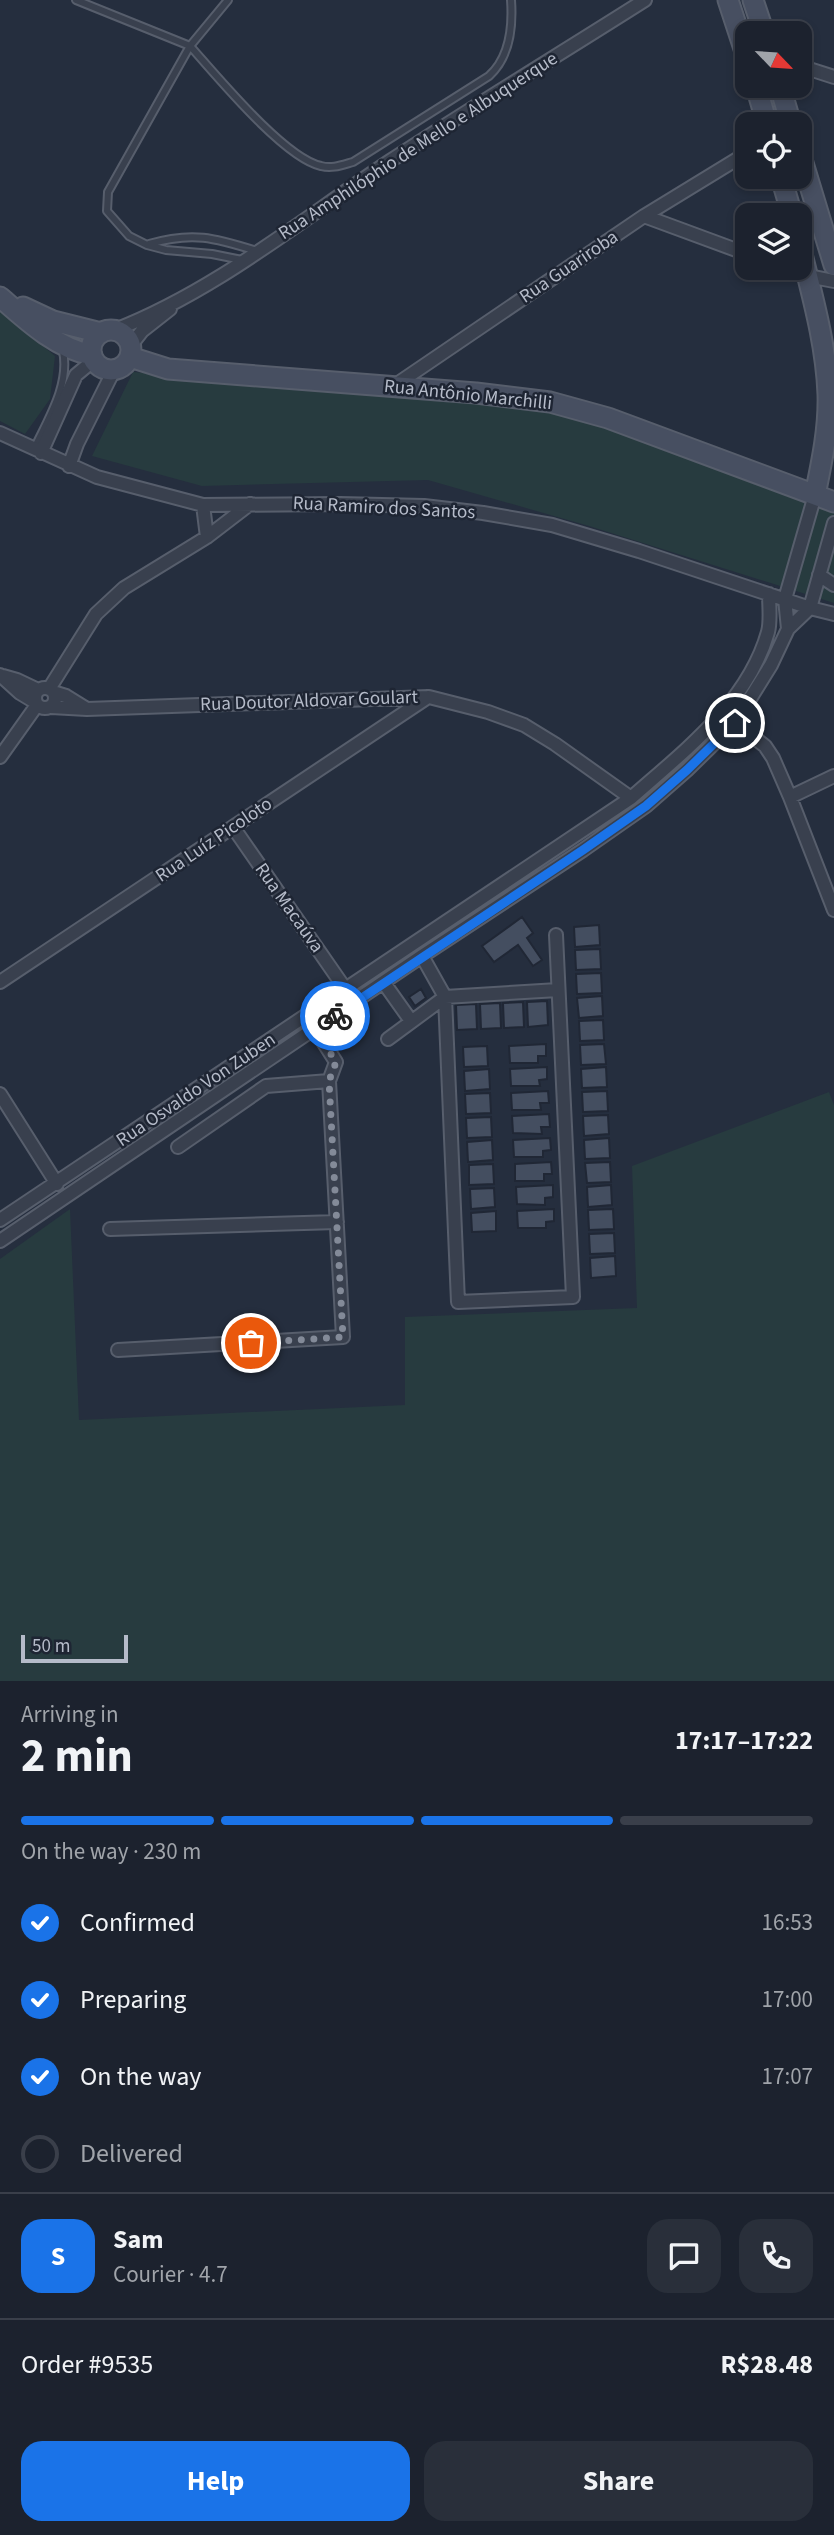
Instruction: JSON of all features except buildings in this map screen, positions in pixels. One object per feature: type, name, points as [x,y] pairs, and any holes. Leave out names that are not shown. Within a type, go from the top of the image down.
[{"type":"street","name":"Rua Amphilóphio de Mello e Albuquerque","points":[[108,332],[192,292],[243,261],[390,160],[643,0]]},
{"type":"street","points":[[728,0],[735,21]]},
{"type":"street","points":[[753,0],[760,21]]},
{"type":"street","points":[[812,70],[834,77]]},
{"type":"street","name":"Rua Guariroba","points":[[393,386],[644,216],[735,160]]},
{"type":"street","points":[[811,189],[834,265]]},
{"type":"street","points":[[644,216],[735,250]]},
{"type":"street","points":[[812,277],[834,281]]},
{"type":"street","points":[[788,629],[785,600],[825,498],[828,393],[817,306],[809,280]]},
{"type":"street","name":"Rua Amphilóphio de Mello e Albuquerque","points":[[130,351],[142,331],[192,292]]},
{"type":"street","points":[[0,297],[53,320],[125,335],[130,351],[126,363],[100,362],[80,353],[50,337],[0,297]]},
{"type":"street","points":[[69,466],[78,444],[100,362],[95,339],[108,332]]},
{"type":"street","name":"Rua Antônio Marchilli","points":[[130,351],[168,369],[476,393],[550,402],[607,418],[825,498]]},
{"type":"street","points":[[41,453],[76,375],[100,362]]},
{"type":"street","name":"Rua Ramiro dos Santos","points":[[0,433],[97,477],[203,505],[250,503],[424,506],[482,513],[552,526],[834,614]]},
{"type":"street","points":[[0,757],[96,614],[124,588],[207,537],[250,503]]},
{"type":"street","points":[[203,505],[207,537]]},
{"type":"street","points":[[810,608],[834,523]]},
{"type":"street","points":[[819,575],[834,585]]},
{"type":"street","name":"Rua Osvaldo Von Zuben","points":[[0,1220],[631,798],[695,741],[733,700],[769,630],[769,594]]},
{"type":"street","name":"Rua Osvaldo Von Zuben","points":[[0,1241],[646,806],[735,723],[771,664],[788,629],[810,608]]},
{"type":"street","name":"Rua Doutor Aldovar Goulart","points":[[1,675],[18,680],[42,695],[66,696],[87,709]]},
{"type":"street","name":"Rua Doutor Aldovar Goulart","points":[[42,695],[46,709],[429,697],[488,712],[524,725],[631,798]]},
{"type":"street","name":"Rua Luíz Picoloto","points":[[0,982],[429,697]]},
{"type":"street","points":[[735,723],[765,746],[831,891],[834,910]]},
{"type":"street","points":[[790,796],[834,776]]},
{"type":"street","name":"Rua Macaúva","points":[[233,827],[346,990]]},
{"type":"street","points":[[422,956],[445,997],[458,1302],[573,1297],[556,935]]},
{"type":"street","points":[[384,983],[411,1021]]},
{"type":"street","points":[[388,1039],[445,997],[558,990]]},
{"type":"street","points":[[118,1350],[343,1337],[329,1081],[336,1062],[315,1029]]},
{"type":"street","points":[[178,1147],[266,1086],[329,1081]]},
{"type":"street","points":[[0,1094],[57,1184]]},
{"type":"street","points":[[110,1229],[337,1222]]},
{"type":"lane","points":[[76,0],[190,46],[240,103],[303,160],[335,167],[352,162],[495,72],[506,54],[513,19],[510,0]]},
{"type":"lane","points":[[228,0],[190,46],[108,192],[107,211],[129,236],[147,245],[243,261]]},
{"type":"lane","points":[[147,245],[185,236],[214,238],[257,251]]},
{"type":"lane","points":[[41,453],[64,377],[63,349],[50,337]]},
{"type":"green space","points":[[0,310],[55,356],[50,399],[25,434],[0,421]]},
{"type":"green space","points":[[133,372],[549,408],[630,433],[834,513],[834,603],[589,526],[428,480],[202,486],[92,456]]},
{"type":"green space","points":[[829,1092],[834,1105],[834,1681],[0,1681],[0,1259],[70,1209],[79,1420],[405,1405],[405,1317],[637,1308],[632,1166]]},
{"type":"way so far","points":[[251,1343],[343,1337],[329,1081],[336,1062],[315,1029],[335,1016]]},
{"type":"route","points":[[335,1016],[646,806],[735,723]]}]
